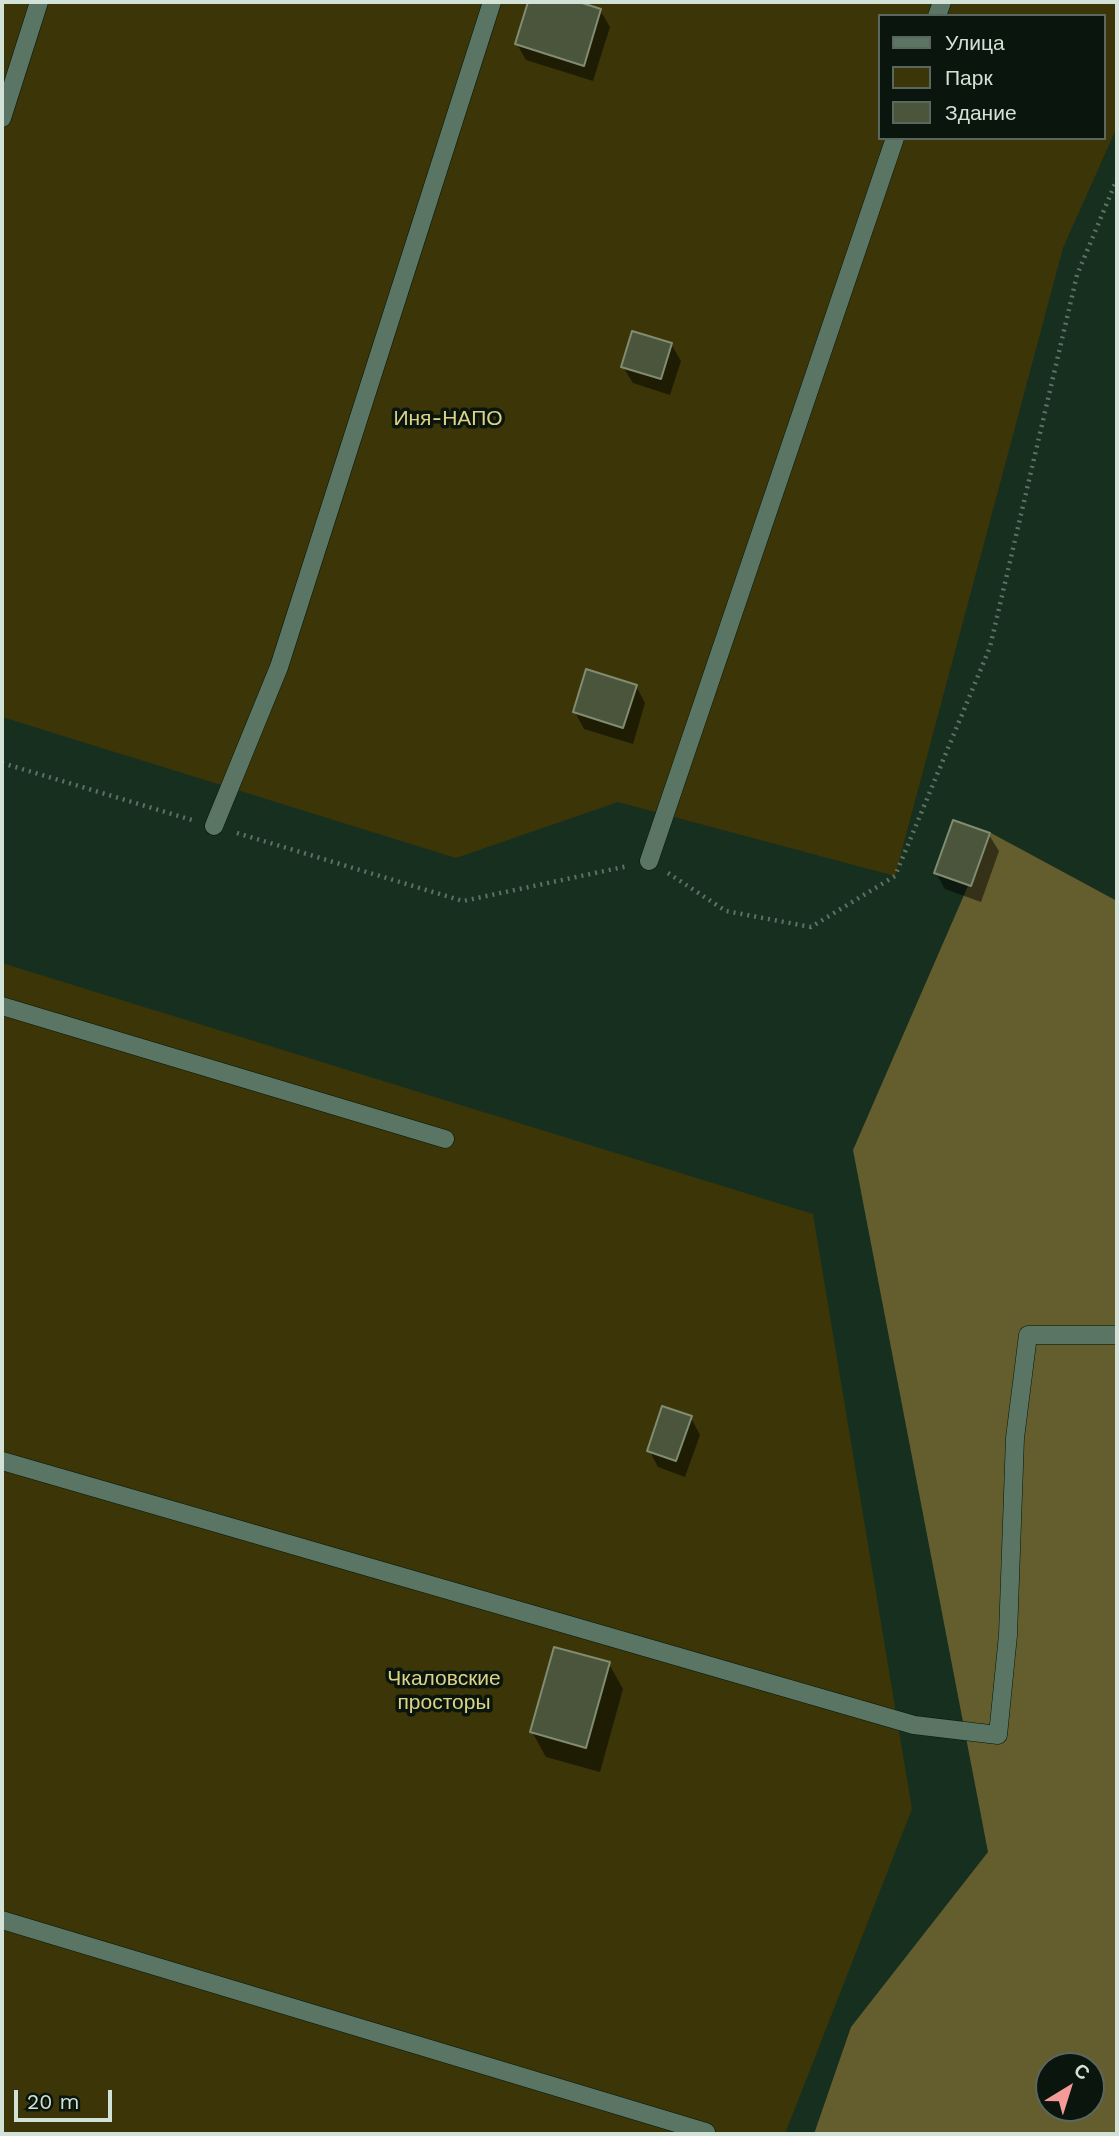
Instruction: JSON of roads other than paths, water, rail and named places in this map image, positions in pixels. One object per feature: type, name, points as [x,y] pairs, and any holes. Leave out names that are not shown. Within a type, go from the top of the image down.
[{"type":"lane","points":[[2,118],[39,2]]},
{"type":"lane","points":[[214,826],[279,667],[492,2]]},
{"type":"lane","points":[[649,861],[894,140]]},
{"type":"lane","points":[[2,1006],[445,1139]]},
{"type":"lane","points":[[2,1461],[914,1725],[998,1735],[1008,1635],[1015,1438],[1028,1335],[1117,1335]]},
{"type":"lane","points":[[2,1920],[706,2132]]},
{"type":"park label","name":"Иня-НАПО","points":[[448,419]]},
{"type":"park label","name":"Чкаловские просторы","points":[[444,1691]]}]
